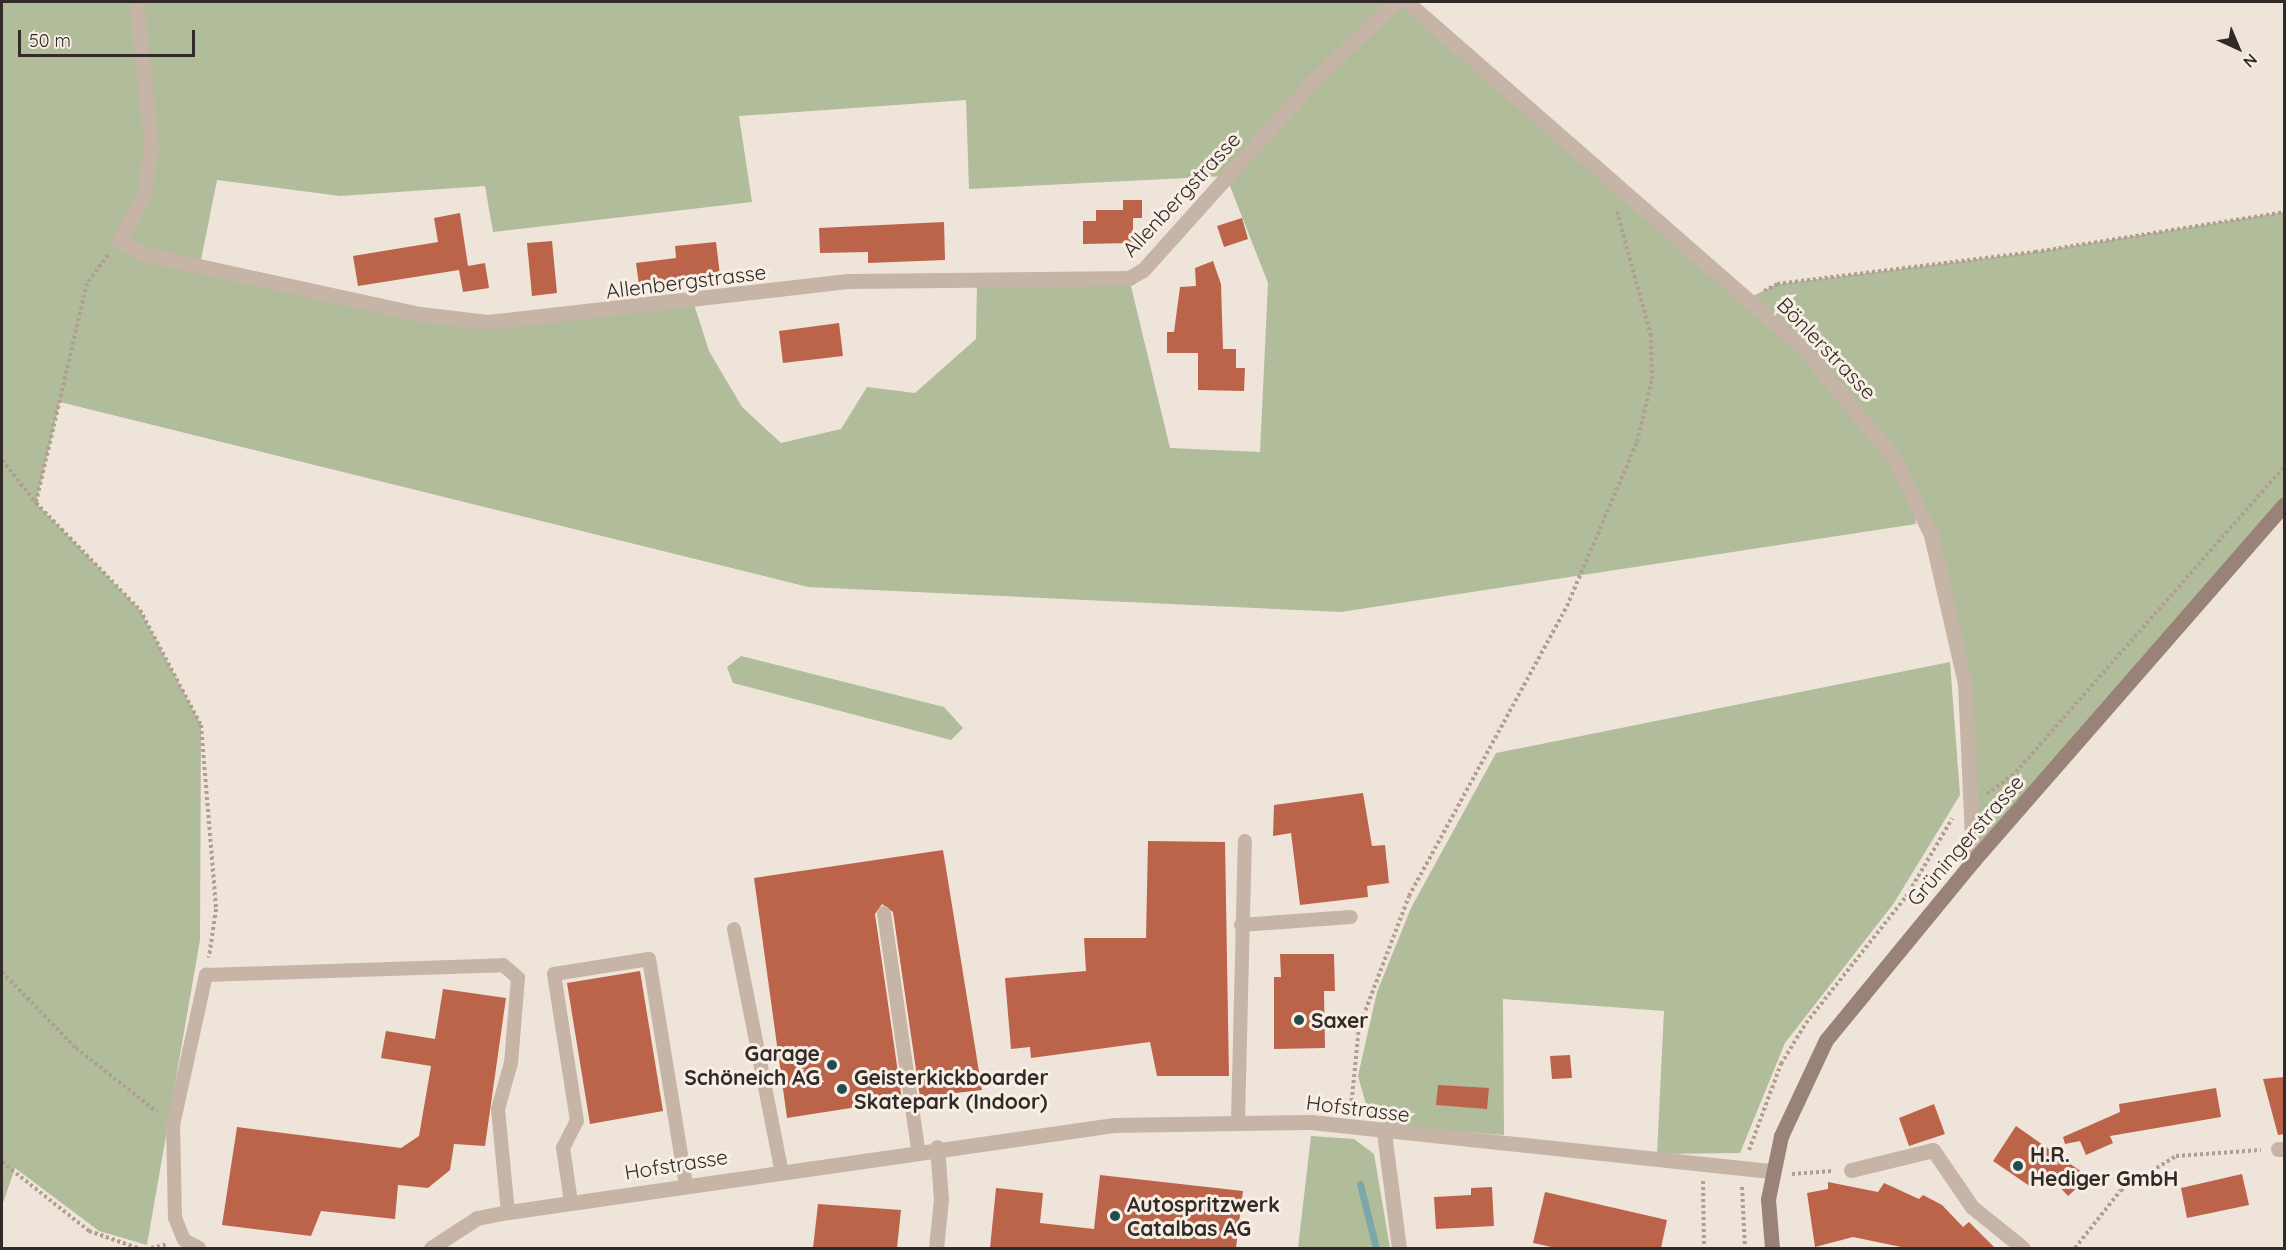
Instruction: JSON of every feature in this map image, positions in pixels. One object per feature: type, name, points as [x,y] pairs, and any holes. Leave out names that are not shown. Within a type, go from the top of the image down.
[{"type":"main road","name":"Grüningerstrasse","points":[[1772,1248],[1772,1171],[1794,1101],[1826,1040],[1973,861],[2284,505]]},
{"type":"street","points":[[119,241],[144,194],[151,145],[136,2]]},
{"type":"street","name":"Allenbergstrasse","points":[[119,241],[144,254],[420,314],[488,322],[850,281],[1129,278],[1143,270],[1311,83],[1395,2]]},
{"type":"street","name":"Bönlerstrasse","points":[[1407,2],[1749,298],[1843,390],[1894,458],[1931,535],[1965,683],[1973,861]]},
{"type":"street","name":"Hofstrasse","points":[[431,1248],[477,1218],[508,1212],[918,1149],[1114,1125],[1238,1121],[1350,1126],[1384,1133],[1772,1171]]},
{"type":"street","points":[[1384,1133],[1399,1248]]},
{"type":"street","points":[[936,1248],[941,1199],[938,1147]]},
{"type":"street","points":[[1851,1170],[1933,1150],[1972,1207],[2023,1248]]},
{"type":"lane","points":[[1238,1121],[1241,925],[1245,841]]},
{"type":"lane","points":[[884,913],[918,1149]]},
{"type":"lane","points":[[1241,925],[1352,917]]},
{"type":"lane","points":[[734,929],[781,1169]]},
{"type":"lane","points":[[571,1202],[562,1148],[577,1120],[554,974],[628,962],[649,959],[686,1184]]},
{"type":"lane","points":[[200,1248],[183,1244],[175,1218],[173,1125],[206,975],[503,964],[518,978],[511,1063],[498,1109],[508,1212]]},
{"type":"path","points":[[1350,1126],[1351,1066],[1359,1027],[1393,935],[1448,820],[1567,606],[1640,432],[1652,379],[1651,336],[1614,204]]},
{"type":"path","points":[[1749,298],[1777,284],[2035,252],[2284,212]]},
{"type":"path","points":[[36,503],[87,283],[119,241]]},
{"type":"path","points":[[2,460],[36,503],[140,610],[201,725],[216,909],[206,975]]},
{"type":"path","points":[[1745,1248],[1744,1167],[1767,1096],[1796,1040],[1906,897],[1951,820],[1970,800],[2016,772],[2284,467]]},
{"type":"path","points":[[2,972],[75,1048],[173,1125]]},
{"type":"path","points":[[2075,1248],[2121,1190],[2176,1156],[2281,1149]]},
{"type":"path","points":[[2,1162],[89,1231],[138,1248]]},
{"type":"path","points":[[1702,1165],[1708,1236],[1704,1248]]},
{"type":"path","points":[[1772,1171],[1851,1170]]},
{"type":"green space","points":[[2,2],[1407,2],[1749,298],[1777,284],[2035,252],[2284,212],[2284,505],[1973,861],[1965,683],[1913,496],[1916,524],[1341,612],[808,587],[60,402],[36,503],[140,610],[201,725],[200,940],[147,1245],[99,1231],[15,1168],[2,1206]],"holes":[[[966,100],[969,189],[1226,176],[1268,283],[1260,452],[1170,448],[1129,278],[977,280],[976,339],[915,393],[867,387],[841,429],[781,443],[742,407],[709,351],[693,301],[488,322],[200,265],[217,180],[340,196],[485,186],[493,232],[752,202],[739,116]]]},
{"type":"green space","points":[[741,656],[944,707],[963,728],[951,740],[733,683],[727,667]]},
{"type":"green space","points":[[1950,662],[1960,795],[1894,903],[1785,1043],[1740,1153],[1657,1154],[1664,1011],[1503,999],[1504,1135],[1385,1125],[1369,1115],[1358,1076],[1377,992],[1411,908],[1496,753]]},
{"type":"green space","points":[[1311,1136],[1354,1139],[1374,1154],[1390,1248],[1298,1248]]},
{"type":"building","points":[[1123,200],[1142,200],[1142,218],[1133,218],[1133,243],[1083,244],[1083,221],[1096,221],[1096,210],[1123,210]]},
{"type":"building","points":[[460,213],[468,266],[485,263],[489,288],[463,292],[459,270],[358,286],[353,256],[438,242],[434,218]]},
{"type":"building","points":[[1242,218],[1248,239],[1224,247],[1217,226]]},
{"type":"building","points":[[944,222],[945,260],[868,263],[868,252],[820,253],[819,228]]},
{"type":"building","points":[[552,241],[557,293],[532,296],[527,243]]},
{"type":"building","points":[[716,242],[720,275],[639,285],[636,263],[676,258],[675,246]]},
{"type":"building","points":[[1213,261],[1221,284],[1223,349],[1236,349],[1236,368],[1245,368],[1244,391],[1198,390],[1198,353],[1167,353],[1167,332],[1174,332],[1180,287],[1196,286],[1195,268]]},
{"type":"building","points":[[839,323],[843,356],[783,363],[779,331]]},
{"type":"building","points":[[1363,793],[1372,846],[1385,845],[1389,883],[1367,886],[1368,897],[1300,905],[1291,833],[1273,836],[1274,805]]},
{"type":"building","points":[[1148,841],[1225,842],[1229,1076],[1157,1076],[1150,1042],[1031,1058],[1030,1047],[1011,1049],[1005,978],[1086,971],[1084,938],[1146,938]]},
{"type":"building","points":[[943,850],[982,1090],[920,1097],[893,912],[882,904],[875,914],[902,1100],[787,1118],[754,878]]},
{"type":"building","name":"Saxer","points":[[1280,954],[1334,954],[1335,991],[1324,991],[1325,1048],[1274,1049],[1274,977],[1281,977]]},
{"type":"building","points":[[640,971],[663,1111],[590,1124],[567,983]]},
{"type":"building","points":[[443,989],[506,998],[485,1146],[454,1144],[450,1170],[428,1188],[398,1185],[395,1219],[321,1211],[311,1236],[222,1225],[237,1127],[401,1148],[419,1136],[431,1066],[381,1058],[386,1031],[435,1039]]},
{"type":"building","points":[[1570,1055],[1572,1078],[1552,1079],[1550,1056]]},
{"type":"building","points":[[2284,1077],[2284,1134],[2278,1135],[2263,1079]]},
{"type":"building","points":[[1438,1085],[1489,1088],[1487,1109],[1436,1105]]},
{"type":"building","points":[[2216,1088],[2221,1117],[2110,1136],[2113,1143],[2086,1155],[2080,1141],[2065,1144],[2063,1137],[2120,1112],[2119,1104]]},
{"type":"building","points":[[1934,1104],[1945,1134],[1909,1146],[1899,1118]]},
{"type":"building","points":[[2016,1126],[2089,1177],[2068,1196],[2043,1169],[2031,1187],[1993,1161]]},
{"type":"building","points":[[2242,1174],[2249,1205],[2187,1218],[2181,1188]]},
{"type":"building","points":[[1100,1175],[1243,1191],[1236,1248],[990,1248],[996,1188],[1043,1193],[1040,1223],[1094,1229]]},
{"type":"building","points":[[1828,1182],[1878,1192],[1884,1183],[1919,1199],[1923,1195],[1942,1205],[1963,1227],[1969,1222],[1995,1248],[1906,1248],[1853,1237],[1815,1247],[1807,1193],[1828,1189]]},
{"type":"building","points":[[1492,1187],[1494,1226],[1436,1229],[1434,1197],[1471,1195],[1471,1188]]},
{"type":"building","points":[[1545,1192],[1667,1220],[1661,1248],[1556,1248],[1533,1243]]},
{"type":"building","points":[[818,1204],[901,1210],[897,1248],[813,1248]]},
{"type":"waterway","points":[[1360,1184],[1376,1248]]},
{"type":"place","name":"Saxer","points":[[1299,1020]]},
{"type":"place","name":"Garage Schöneich AG","points":[[832,1065]]},
{"type":"place","name":"Geisterkickboarder Skatepark (Indoor)","points":[[842,1089]]},
{"type":"place","name":"H.R. Hediger GmbH","points":[[2018,1166]]},
{"type":"place","name":"Autospritzwerk Catalbas AG","points":[[1115,1216]]}]
